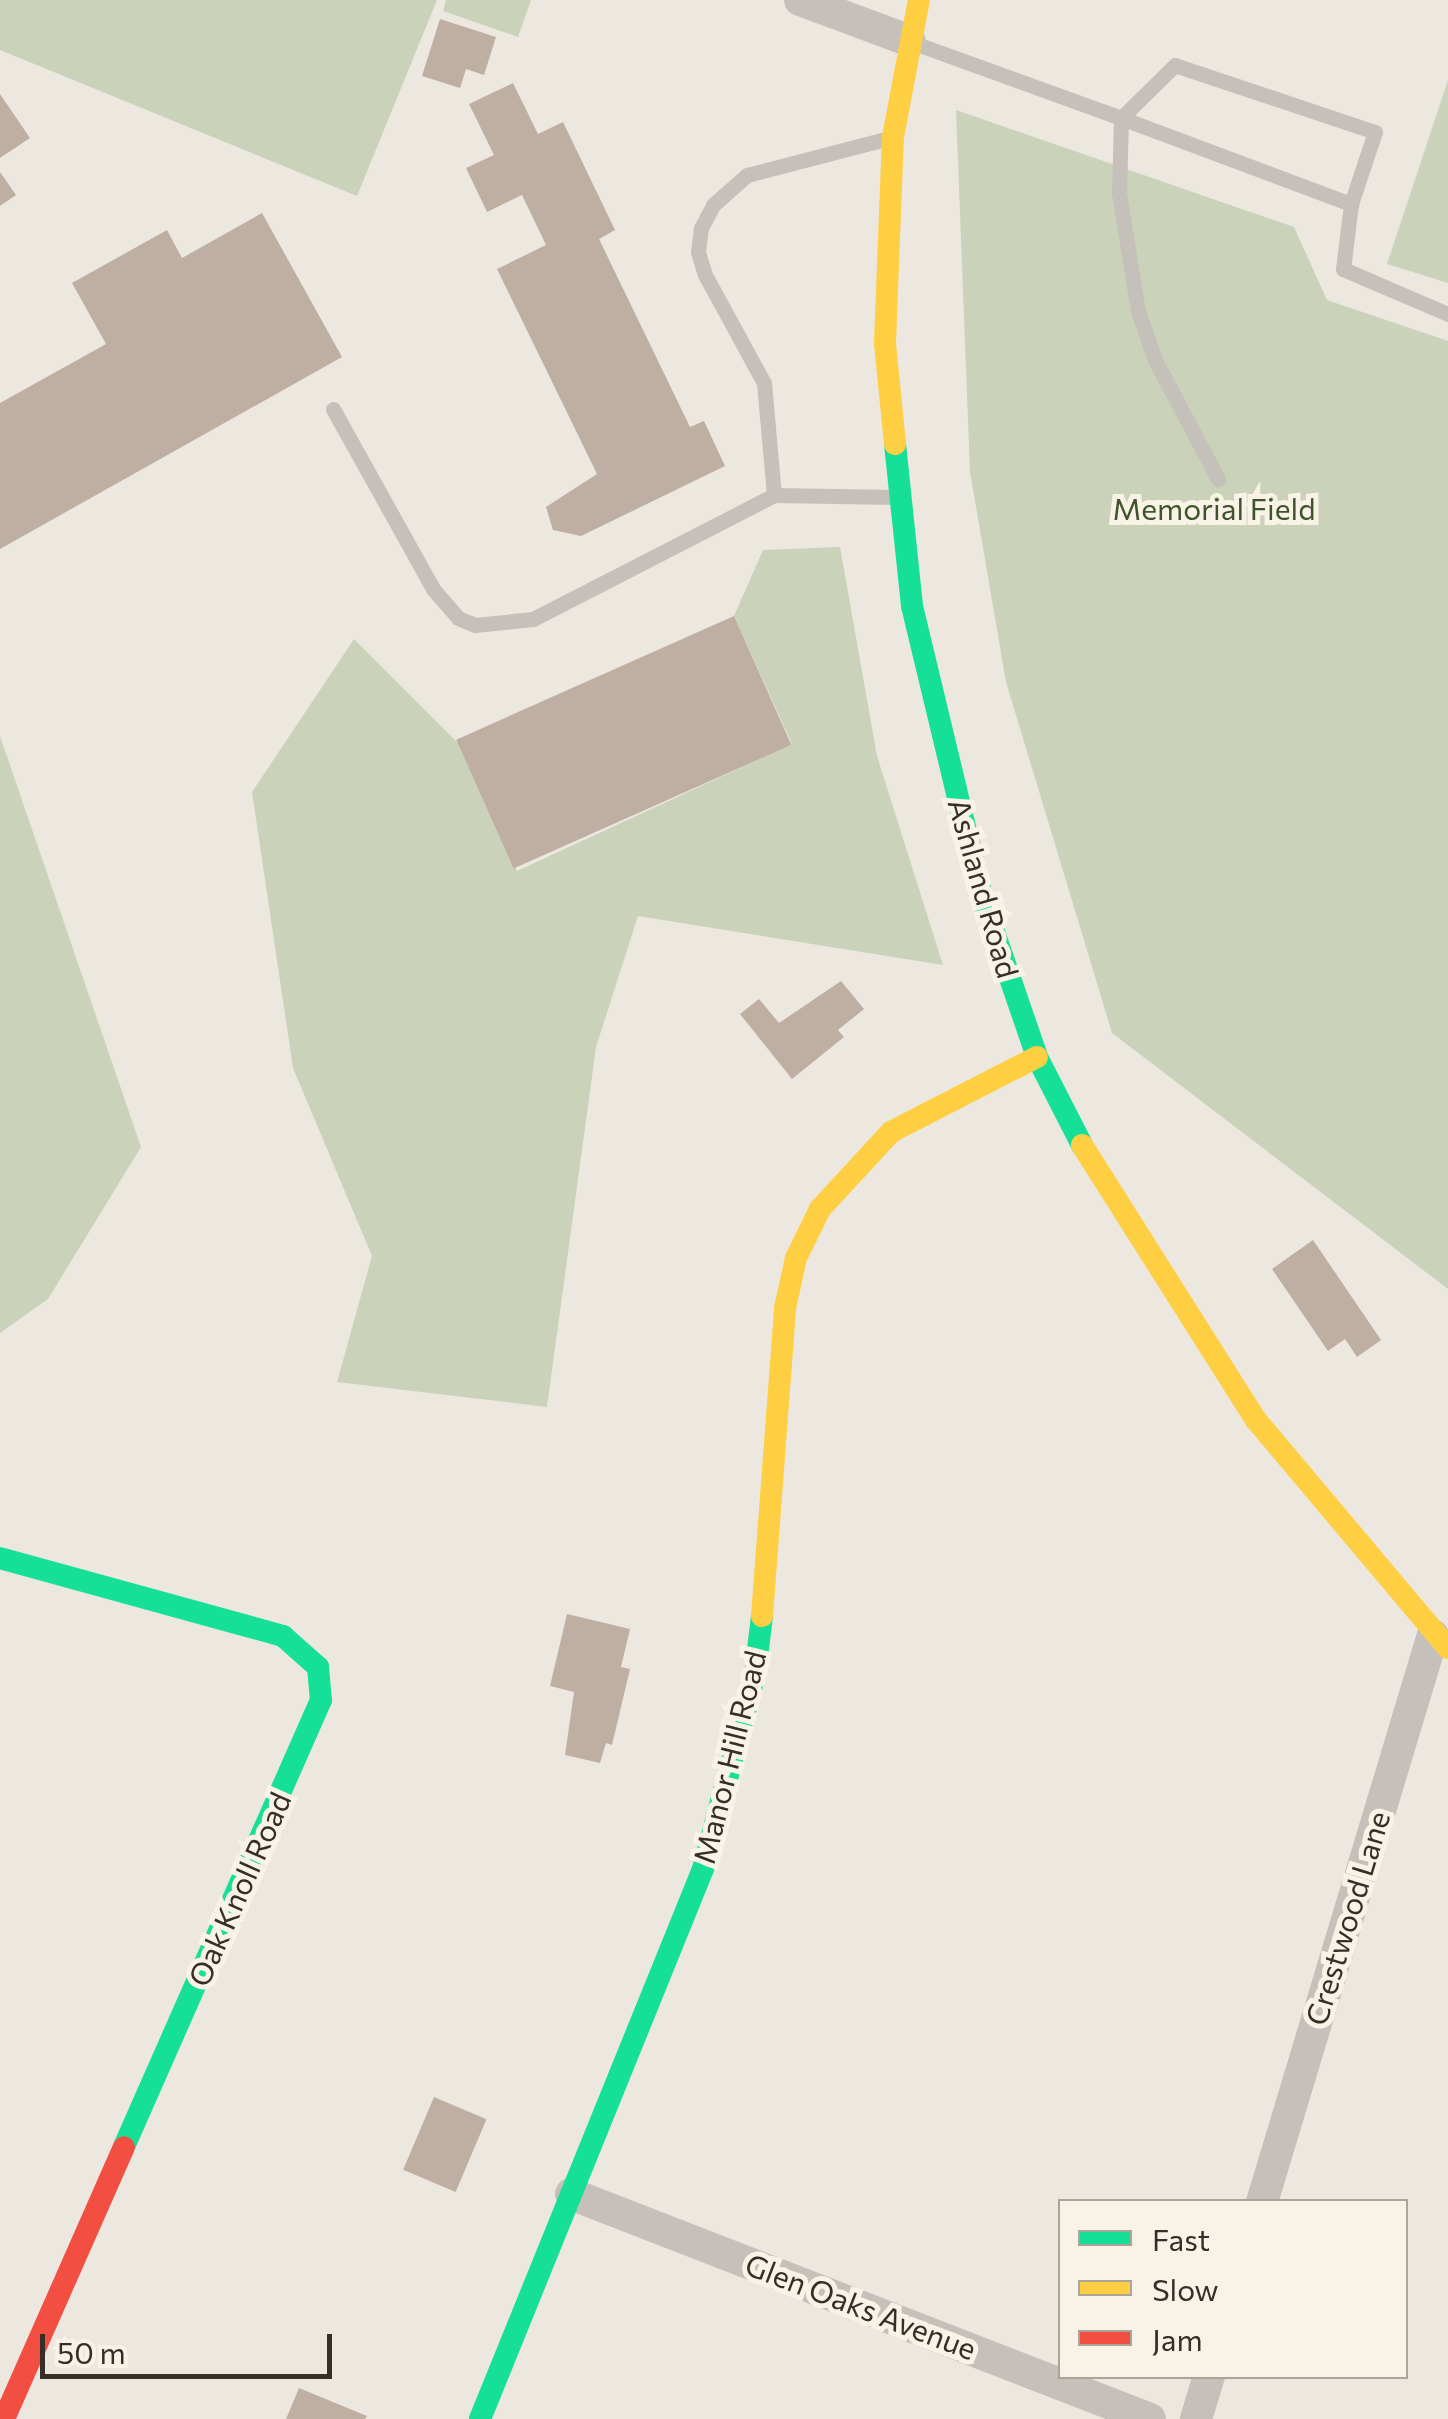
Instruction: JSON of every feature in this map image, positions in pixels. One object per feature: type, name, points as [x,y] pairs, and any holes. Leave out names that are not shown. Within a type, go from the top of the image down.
[{"type":"street","points":[[800,0],[910,41]]},
{"type":"street","name":"Ashland Road","points":[[918,0],[893,136],[885,343],[896,498],[936,719],[981,894],[1037,1058],[1104,1189],[1256,1420],[1440,1642]]},
{"type":"street","name":"Manor Hill Road","points":[[480,2419],[702,1869],[755,1674],[776,1487],[784,1308],[796,1258],[820,1209],[891,1132],[1037,1058]]},
{"type":"street","name":"Oak Knoll Road","points":[[0,1558],[284,1636],[318,1666],[321,1700],[4,2419]]},
{"type":"street","name":"Crestwood Lane","points":[[1263,2199],[1440,1642]]},
{"type":"street","name":"Glen Oaks Avenue","points":[[571,2194],[1150,2419]]},
{"type":"street","points":[[1196,2419],[1208,2379]]},
{"type":"lane","points":[[910,41],[1351,204]]},
{"type":"lane","points":[[1218,478],[1155,360],[1138,311],[1119,193],[1121,118],[1175,65],[1375,132],[1351,204],[1343,269],[1448,314]]},
{"type":"lane","points":[[774,495],[764,383],[704,275],[698,252],[701,228],[713,205],[747,175],[893,136]]},
{"type":"lane","points":[[333,410],[434,589],[458,618],[475,625],[533,619],[774,495],[896,498]]},
{"type":"green space","points":[[0,0],[437,0],[357,196],[0,50]]},
{"type":"green space","points":[[446,0],[531,0],[518,37],[443,11]]},
{"type":"green space","points":[[1448,80],[1448,283],[1387,264]]},
{"type":"green space","name":"Memorial Field","points":[[956,110],[1294,227],[1327,300],[1448,341],[1448,1289],[1112,1033],[1006,682],[970,472]]},
{"type":"green space","points":[[840,547],[877,756],[943,965],[638,916],[596,1047],[547,1407],[337,1382],[372,1256],[293,1068],[252,792],[354,639],[458,743],[517,871],[792,744],[734,616],[763,550]]},
{"type":"green space","points":[[0,736],[141,1147],[48,1299],[0,1333]]},
{"type":"building","points":[[440,19],[496,37],[484,75],[466,69],[460,88],[422,76]]},
{"type":"building","points":[[513,83],[538,134],[563,122],[615,230],[599,239],[690,427],[704,421],[725,466],[581,536],[553,530],[546,507],[597,474],[497,269],[546,245],[522,195],[487,212],[466,168],[494,155],[469,104]]},
{"type":"building","points":[[0,94],[30,138],[0,158]]},
{"type":"building","points":[[0,172],[16,195],[0,206]]},
{"type":"building","points":[[262,213],[342,357],[0,549],[0,403],[106,344],[72,283],[167,230],[182,258]]},
{"type":"building","points":[[734,616],[791,745],[514,868],[456,740]]},
{"type":"building","points":[[841,981],[864,1009],[838,1030],[844,1037],[792,1079],[740,1014],[759,999],[779,1023]]},
{"type":"building","points":[[1313,1240],[1381,1340],[1357,1357],[1345,1339],[1328,1351],[1272,1269]]},
{"type":"building","points":[[567,1614],[630,1629],[621,1667],[630,1669],[612,1745],[606,1743],[600,1763],[565,1755],[574,1692],[550,1686]]},
{"type":"building","points":[[434,2097],[486,2119],[456,2192],[403,2170]]},
{"type":"building","points":[[299,2388],[367,2416],[286,2419]]},
{"type":"traffic: fast","points":[[895,444],[912,606],[981,894],[1037,1057],[1082,1145]]},
{"type":"traffic: fast","points":[[0,1558],[283,1636],[318,1667],[321,1700],[124,2147]]},
{"type":"traffic: fast","points":[[480,2419],[703,1869],[755,1674],[762,1616]]},
{"type":"traffic: slow","points":[[895,444],[885,343],[893,137],[919,0]]},
{"type":"traffic: slow","points":[[762,1616],[785,1308],[796,1258],[820,1209],[891,1132],[1037,1057]]},
{"type":"traffic: slow","points":[[1082,1145],[1256,1420],[1448,1648]]},
{"type":"traffic: jam","points":[[4,2419],[124,2147]]}]
